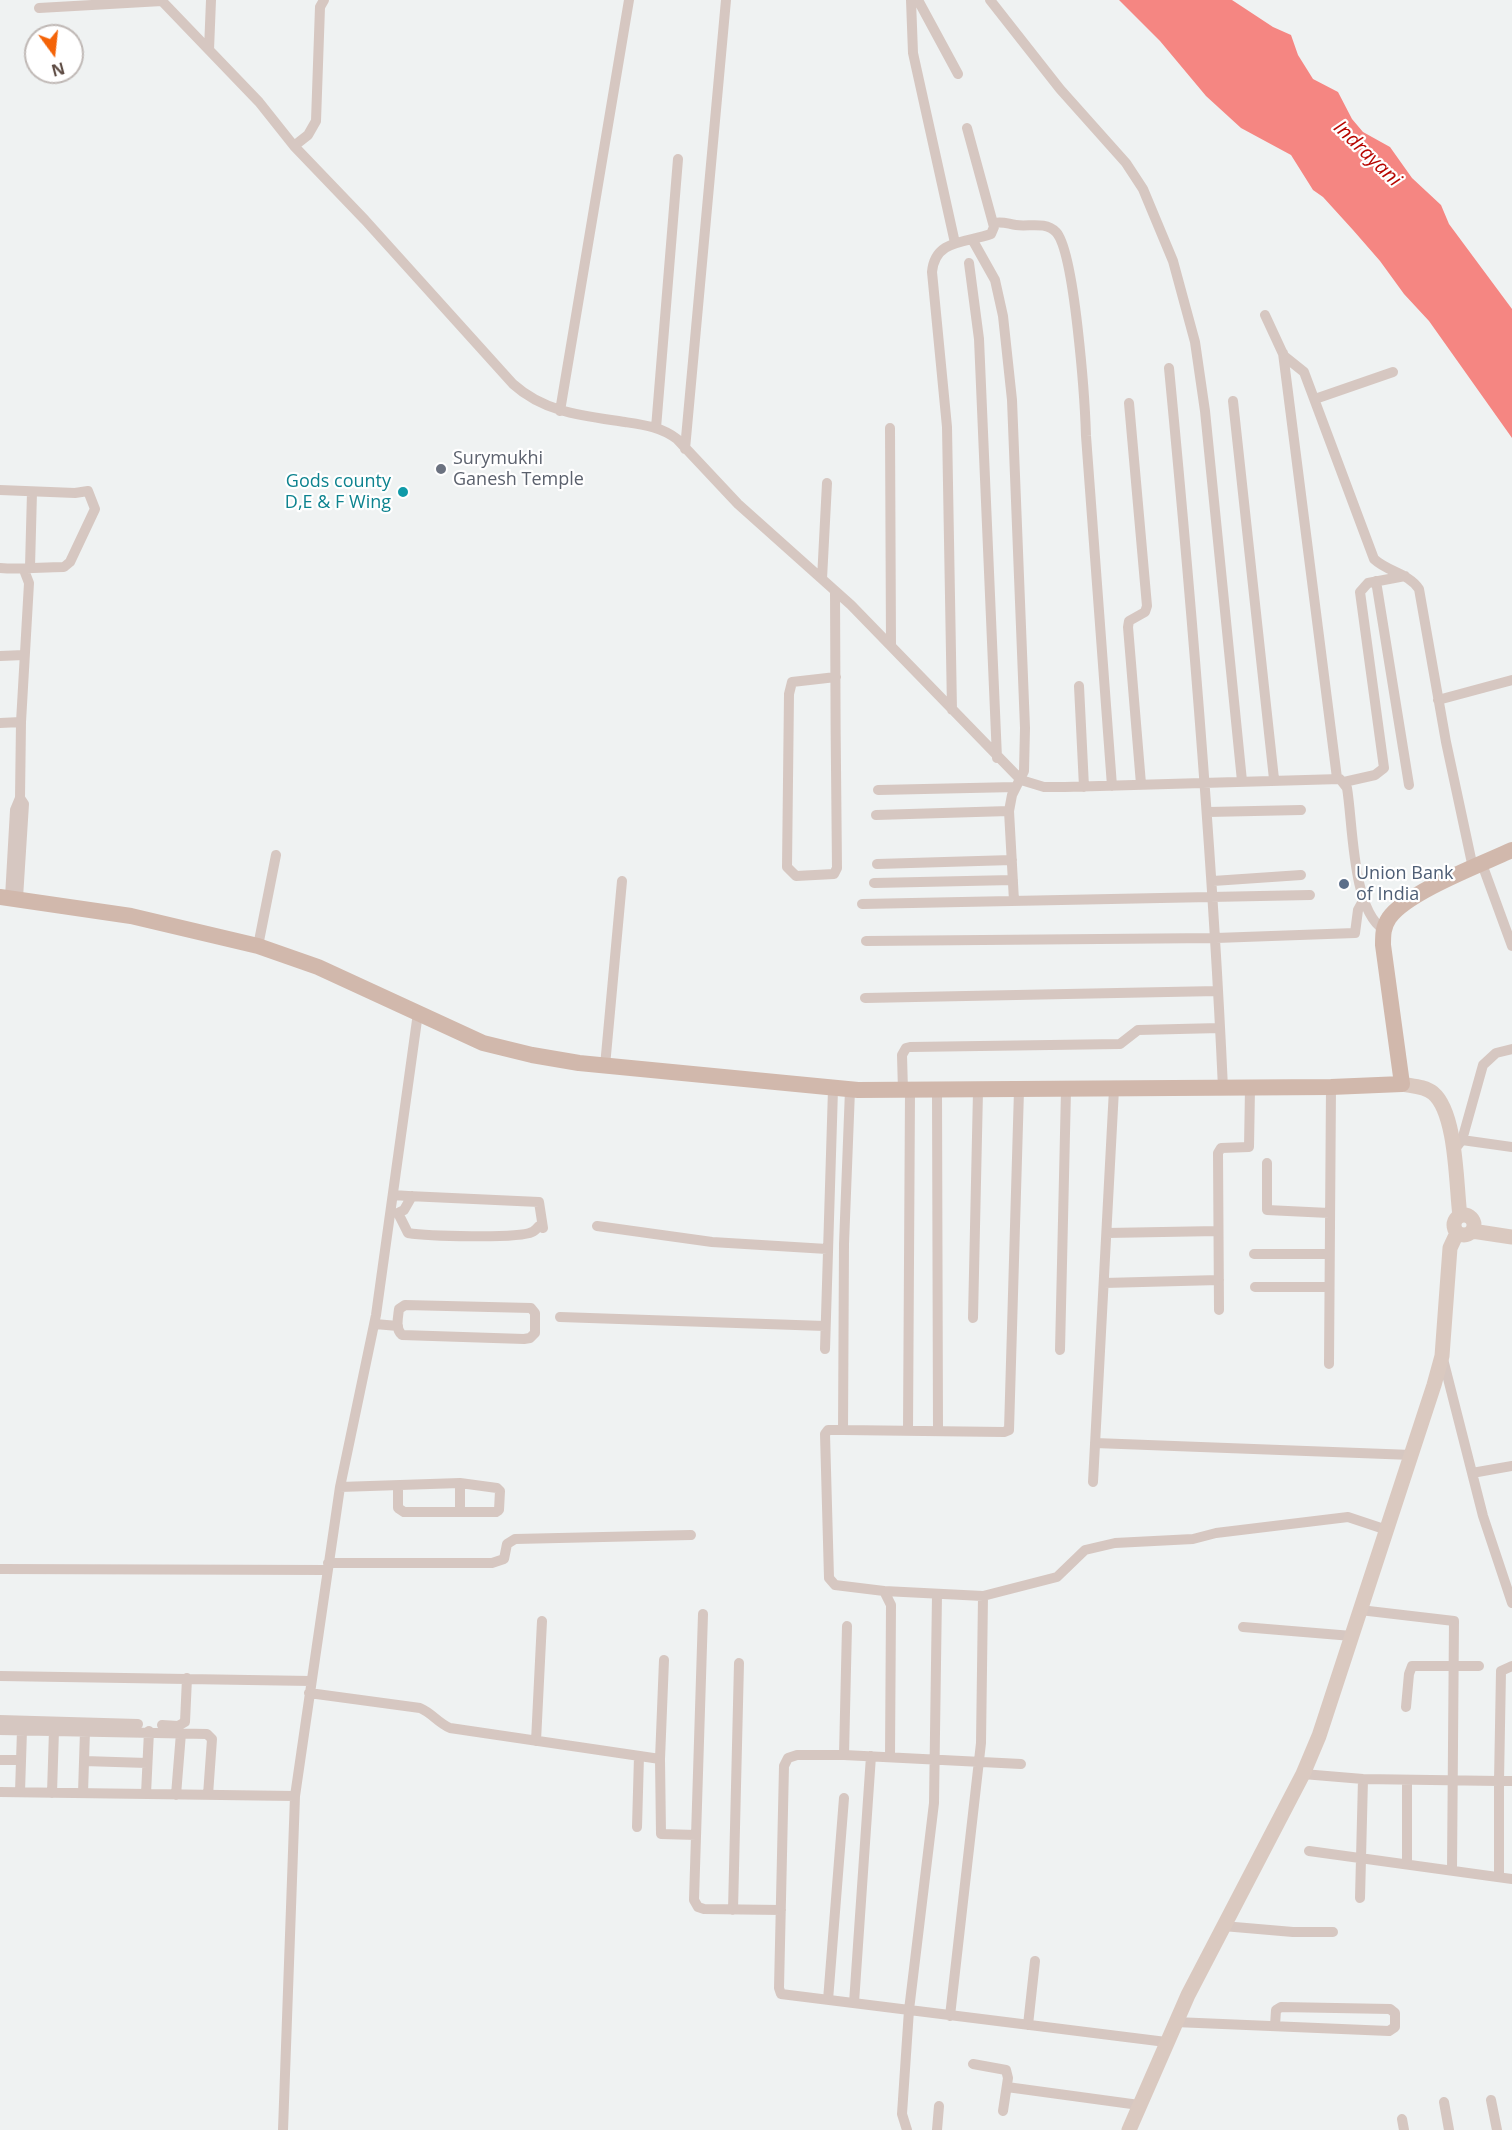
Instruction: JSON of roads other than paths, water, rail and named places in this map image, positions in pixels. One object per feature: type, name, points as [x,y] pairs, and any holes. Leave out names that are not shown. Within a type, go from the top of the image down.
[{"type":"main road","points":[[1402,1084],[1383,928],[1389,917],[1407,903],[1512,850]]},
{"type":"main road","points":[[10,897],[142,918],[258,946],[318,967],[483,1043],[532,1055],[605,1066],[833,1089],[937,1092],[1402,1084],[1433,1092],[1458,1144],[1460,1216],[1454,1224],[1464,1232],[1512,1237]]},
{"type":"main road","points":[[1128,2130],[1175,2022],[1303,1774],[1319,1736],[1412,1455],[1442,1356],[1450,1248],[1464,1232]]},
{"type":"street","points":[[39,8],[161,0],[259,102],[294,146],[513,384],[539,404],[560,411],[667,431],[738,504],[836,591],[891,646],[997,758],[1018,784]]},
{"type":"street","points":[[208,50],[211,0]]},
{"type":"street","points":[[560,411],[629,0]]},
{"type":"street","points":[[686,449],[726,0]]},
{"type":"street","points":[[911,0],[913,53],[955,243]]},
{"type":"street","points":[[918,0],[958,74]]},
{"type":"street","points":[[990,0],[1060,89],[1126,163],[1143,189],[1173,261],[1195,342],[1205,411],[1242,781]]},
{"type":"street","points":[[294,146],[308,135],[316,121],[322,1]]},
{"type":"street","points":[[952,710],[947,427],[933,272],[936,255],[955,243],[991,234],[994,223],[968,128]]},
{"type":"street","points":[[656,428],[678,159]]},
{"type":"street","points":[[994,223],[1033,224],[1051,228],[1062,242],[1067,263],[1084,380],[1086,436],[1112,786]]},
{"type":"street","points":[[972,239],[986,260],[1001,298],[1012,400],[1025,699],[1025,760],[1009,811],[1014,901]]},
{"type":"street","points":[[969,263],[979,339],[997,758]]},
{"type":"street","points":[[1265,315],[1283,353],[1341,780],[1363,901],[1371,918],[1383,928]]},
{"type":"street","points":[[1283,353],[1304,372],[1371,552],[1381,565],[1406,576],[1419,589],[1438,700],[1477,866],[1512,946]]},
{"type":"street","points":[[1169,368],[1208,812],[1223,1088]]},
{"type":"street","points":[[1315,399],[1393,372]]},
{"type":"street","points":[[1233,401],[1274,779]]},
{"type":"street","points":[[1130,403],[1147,606],[1145,612],[1129,621],[1128,627],[1141,784]]},
{"type":"street","points":[[890,428],[891,646]]},
{"type":"street","points":[[822,579],[827,483]]},
{"type":"street","points":[[0,490],[75,493],[88,490],[95,509],[68,564],[64,567],[0,568]]},
{"type":"street","points":[[10,897],[24,804],[20,798],[21,722],[32,492]]},
{"type":"street","points":[[878,790],[1018,784],[1044,787],[1084,787],[1274,779],[1341,780],[1375,775],[1384,768],[1360,592],[1364,585],[1406,576]]},
{"type":"street","points":[[1376,582],[1409,785]]},
{"type":"street","points":[[836,591],[837,677],[837,868],[834,874],[826,877],[796,876],[787,867],[789,694],[792,682],[837,677]]},
{"type":"street","points":[[0,656],[24,656]]},
{"type":"street","points":[[1438,700],[1512,680]]},
{"type":"street","points":[[1079,686],[1084,787]]},
{"type":"street","points":[[0,723],[21,722]]},
{"type":"street","points":[[1208,812],[1301,810]]},
{"type":"street","points":[[876,815],[1009,811]]},
{"type":"street","points":[[258,946],[276,855]]},
{"type":"street","points":[[877,864],[1012,860]]},
{"type":"street","points":[[1213,881],[1301,875]]},
{"type":"street","points":[[874,883],[1013,880]]},
{"type":"street","points":[[605,1066],[622,881]]},
{"type":"street","points":[[862,904],[1310,896]]},
{"type":"street","points":[[866,941],[1216,938],[1355,933],[1358,910],[1363,901]]},
{"type":"street","points":[[865,998],[1218,991]]},
{"type":"street","points":[[283,2130],[295,1796],[340,1487],[376,1320],[418,1013]]},
{"type":"street","points":[[908,1429],[907,1091],[902,1055],[906,1048],[1120,1044],[1138,1030],[1220,1028]]},
{"type":"street","points":[[1512,1049],[1496,1053],[1483,1065],[1458,1144],[1512,1147]]},
{"type":"street","points":[[1329,1364],[1331,1087]]},
{"type":"street","points":[[1219,1310],[1218,1153],[1223,1148],[1249,1147],[1250,1088]]},
{"type":"street","points":[[825,1349],[833,1089]]},
{"type":"street","points":[[1093,1482],[1114,1089]]},
{"type":"street","points":[[843,1430],[844,1244],[850,1090]]},
{"type":"street","points":[[1019,1090],[1011,1425],[1004,1432],[908,1429],[828,1430],[825,1434],[829,1578],[835,1585],[884,1592],[983,1596],[1057,1577],[1085,1550],[1115,1543],[1192,1539],[1216,1533],[1348,1517],[1387,1530]]},
{"type":"street","points":[[1060,1350],[1066,1090]]},
{"type":"street","points":[[973,1318],[978,1091]]},
{"type":"street","points":[[937,1092],[938,1430]]},
{"type":"street","points":[[1268,1163],[1268,1210],[1329,1213]]},
{"type":"street","points":[[393,1195],[539,1202],[543,1228],[539,1226],[531,1233],[475,1236],[425,1236],[408,1233],[398,1213],[404,1210],[412,1196]]},
{"type":"street","points":[[597,1226],[712,1242],[827,1249]]},
{"type":"street","points":[[1107,1233],[1218,1231]]},
{"type":"street","points":[[1254,1254],[1329,1254]]},
{"type":"street","points":[[1104,1283],[1219,1280]]},
{"type":"street","points":[[1255,1287],[1329,1287]]},
{"type":"street","points":[[405,1305],[531,1308],[535,1313],[535,1333],[530,1338],[524,1339],[406,1336],[399,1334],[398,1322],[399,1309],[405,1305]]},
{"type":"street","points":[[560,1317],[825,1326]]},
{"type":"street","points":[[376,1320],[398,1322]]},
{"type":"street","points":[[1442,1356],[1497,1564],[1512,1603]]},
{"type":"street","points":[[1095,1443],[1412,1455]]},
{"type":"street","points":[[1472,1473],[1512,1466]]},
{"type":"street","points":[[340,1487],[398,1487],[460,1483],[497,1488],[500,1491],[498,1511],[400,1510],[398,1487]]},
{"type":"street","points":[[460,1483],[460,1512]]},
{"type":"street","points":[[0,1569],[327,1567],[492,1563],[504,1559],[507,1544],[515,1539],[691,1535]]},
{"type":"street","points":[[884,1592],[891,1605],[890,1757]]},
{"type":"street","points":[[907,2130],[902,2114],[909,2010],[934,1803],[937,1594]]},
{"type":"street","points":[[950,2016],[979,1761],[983,1701],[983,1596]]},
{"type":"street","points":[[1360,1610],[1454,1621],[1455,1780],[1452,1869]]},
{"type":"street","points":[[703,1614],[694,1900],[698,1907],[704,1909],[781,1910]]},
{"type":"street","points":[[536,1741],[542,1621]]},
{"type":"street","points":[[844,1755],[847,1626]]},
{"type":"street","points":[[1243,1627],[1352,1636]]},
{"type":"street","points":[[664,1660],[660,1759],[661,1834],[696,1835]]},
{"type":"street","points":[[733,1910],[739,1663]]},
{"type":"street","points":[[1406,1707],[1408,1674],[1412,1666],[1479,1666]]},
{"type":"street","points":[[1499,1877],[1501,1671],[1512,1666]]},
{"type":"street","points":[[0,1676],[311,1681]]},
{"type":"street","points":[[0,1720],[178,1726],[185,1722],[187,1678]]},
{"type":"street","points":[[309,1693],[420,1708],[429,1712],[441,1725],[450,1728],[660,1759]]},
{"type":"street","points":[[0,1730],[148,1731],[207,1734],[212,1739],[208,1795]]},
{"type":"street","points":[[20,1792],[22,1730]]},
{"type":"street","points":[[52,1792],[54,1730]]},
{"type":"street","points":[[83,1793],[85,1731]]},
{"type":"street","points":[[146,1794],[148,1731]]},
{"type":"street","points":[[176,1795],[181,1733]]},
{"type":"street","points":[[1021,1764],[844,1755],[797,1755],[788,1758],[784,1766],[781,1994],[1166,2042]]},
{"type":"street","points":[[637,1827],[639,1756]]},
{"type":"street","points":[[854,2003],[872,1756]]},
{"type":"street","points":[[0,1760],[21,1761]]},
{"type":"street","points":[[84,1761],[147,1764]]},
{"type":"street","points":[[1303,1774],[1363,1779],[1512,1781]]},
{"type":"street","points":[[1360,1898],[1363,1779]]},
{"type":"street","points":[[1407,1780],[1407,1864]]},
{"type":"street","points":[[0,1792],[295,1796]]},
{"type":"street","points":[[828,2000],[844,1798]]},
{"type":"street","points":[[1309,1851],[1512,1879]]},
{"type":"street","points":[[1223,1926],[1282,1932],[1333,1932]]},
{"type":"street","points":[[1028,2025],[1035,1960]]},
{"type":"street","points":[[1325,2028],[1326,2007]]},
{"type":"street","points":[[1175,2022],[1389,2031],[1395,2027],[1395,2013],[1390,2008],[1278,2008],[1275,2026]]},
{"type":"street","points":[[973,2064],[1006,2070],[1007,2087],[1003,2111]]},
{"type":"street","points":[[1007,2087],[1139,2105]]},
{"type":"street","points":[[1491,2100],[1497,2130]]},
{"type":"street","points":[[1444,2102],[1449,2130]]},
{"type":"street","points":[[937,2130],[939,2106]]},
{"type":"water","name":"Indrayani","points":[[1119,0],[1232,0],[1273,27],[1291,35],[1298,55],[1313,79],[1338,92],[1352,119],[1363,132],[1390,147],[1412,178],[1441,205],[1449,224],[1512,309],[1512,438],[1429,321],[1404,294],[1353,230],[1323,197],[1313,190],[1291,155],[1241,128],[1206,96],[1160,41]]},
{"type":"place","name":"Surymukhi Ganesh Temple","points":[[441,469]]},
{"type":"place","name":"Gods county D,E & F Wing","points":[[403,492]]},
{"type":"place","name":"Union Bank of India","points":[[1344,884]]}]
